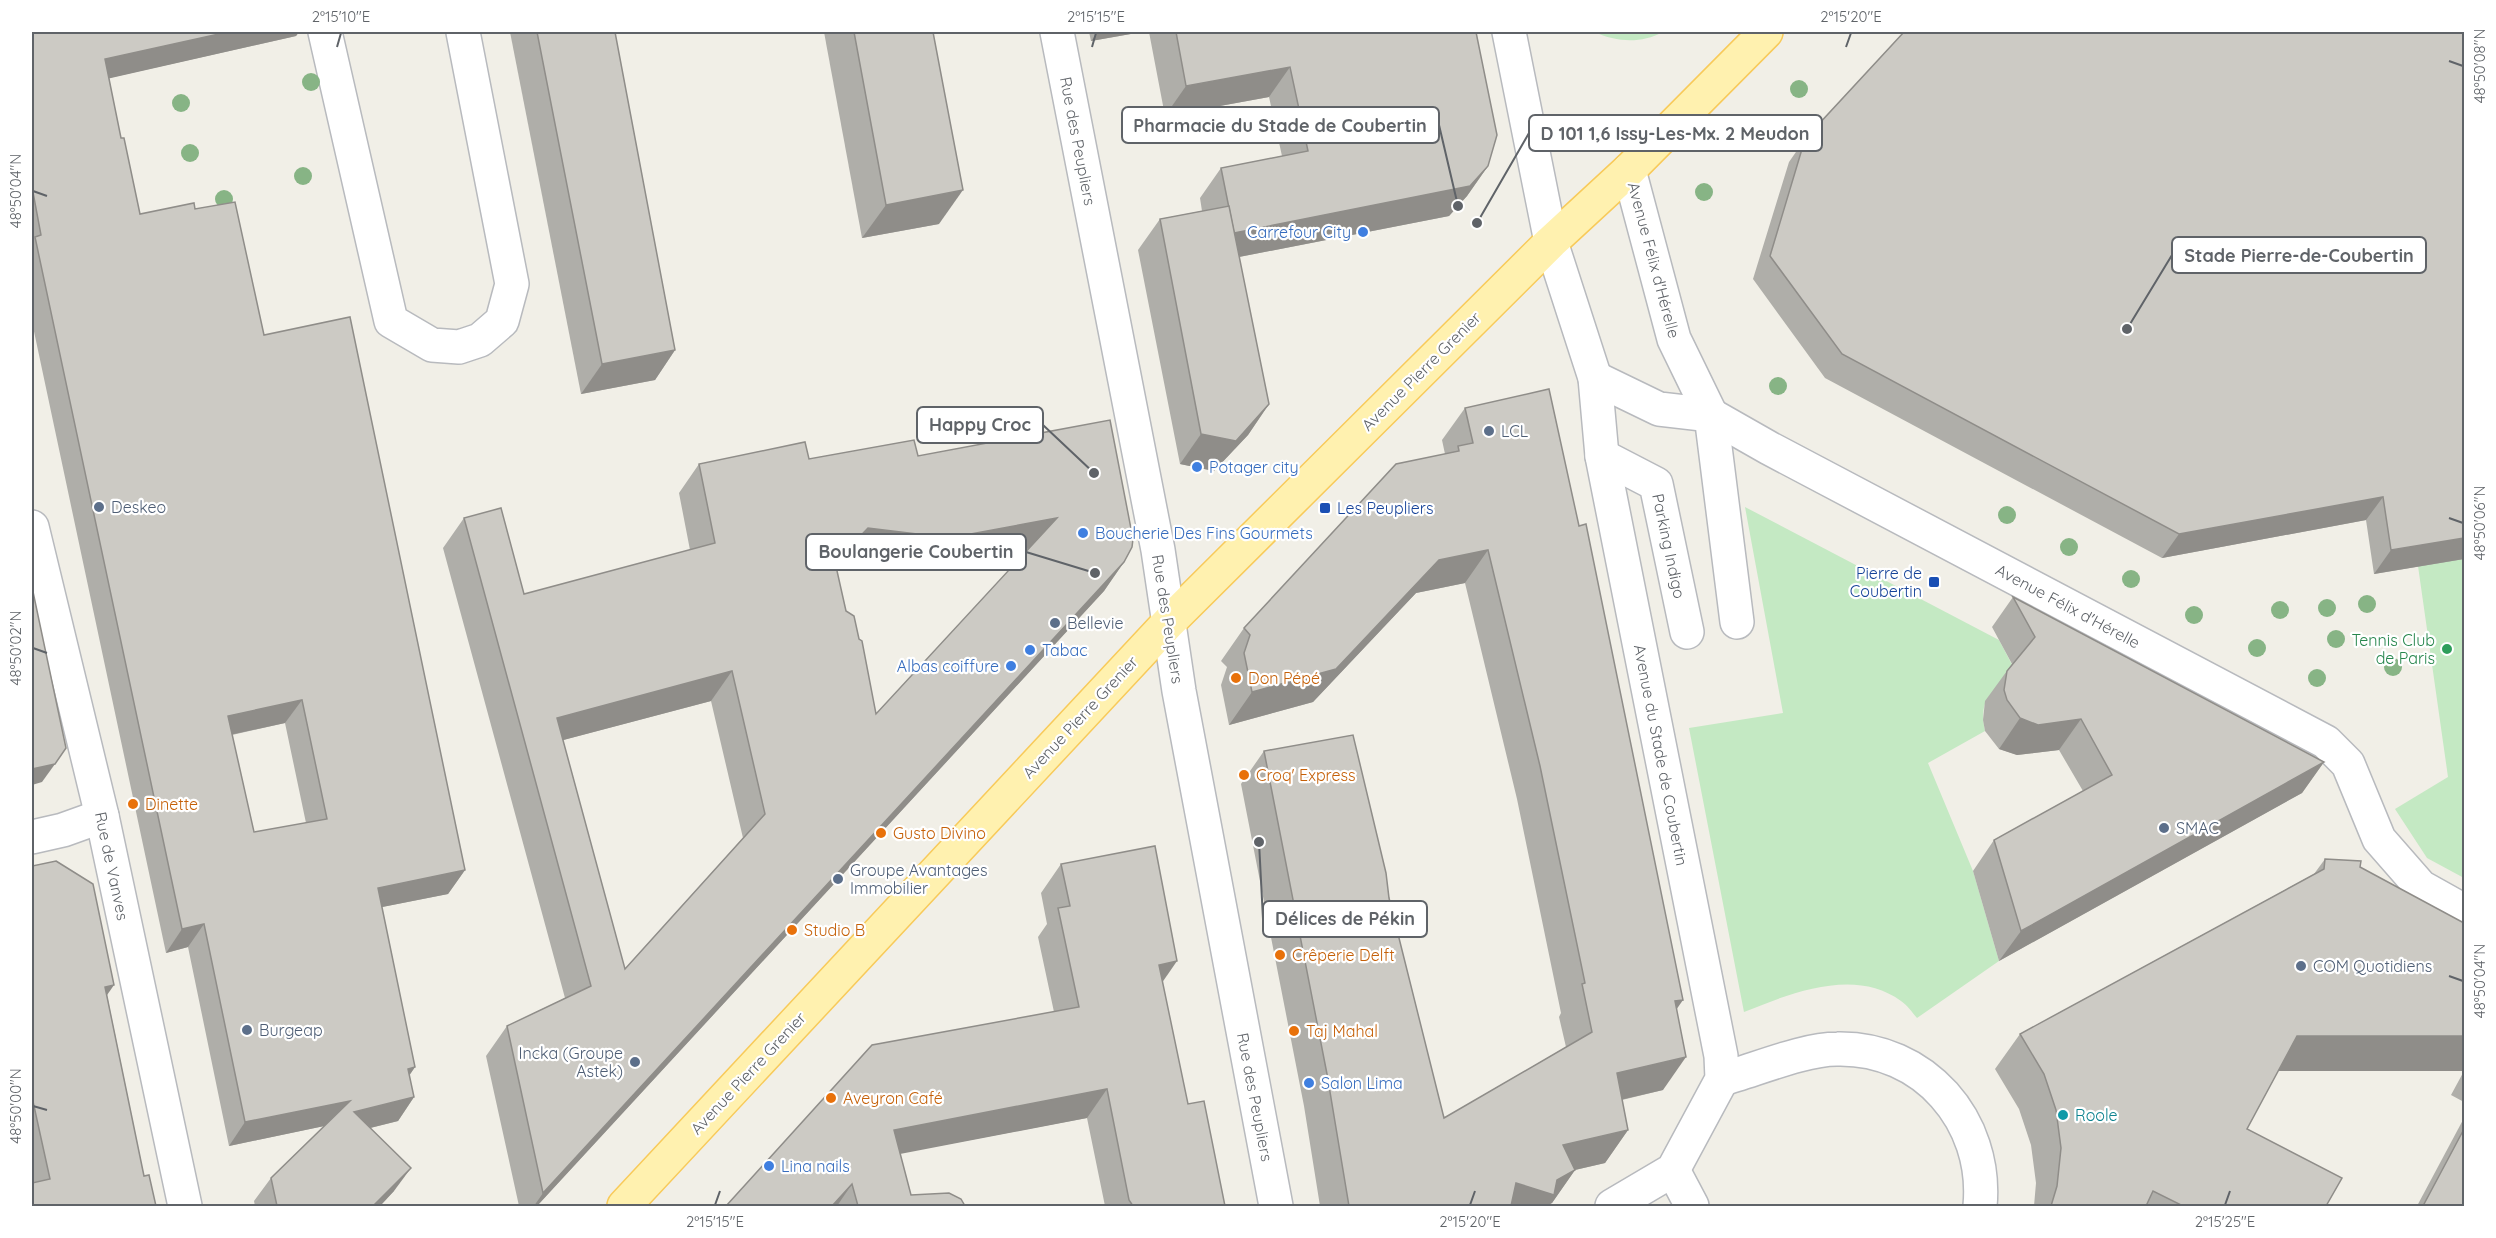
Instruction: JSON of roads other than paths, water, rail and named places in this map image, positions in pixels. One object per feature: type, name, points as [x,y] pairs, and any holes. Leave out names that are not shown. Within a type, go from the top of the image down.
[{"type":"main road","name":"Avenue Pierre Grenier","points":[[624,1206],[1168,622],[1551,243],[1629,170],[1766,32]]},
{"type":"street","points":[[325,32],[391,321],[432,345],[459,347],[480,340],[502,321],[512,284],[463,32]]},
{"type":"street","name":"Rue des Peupliers","points":[[1057,32],[1158,550],[1179,691],[1275,1206]]},
{"type":"street","points":[[1509,32],[1551,243],[1595,378]]},
{"type":"street","name":"Avenue Félix d'Hérelle","points":[[1629,170],[1674,339],[1711,415]]},
{"type":"street","name":"Avenue Félix d'Hérelle","points":[[1595,378],[1659,408],[1711,415],[1769,448],[2326,742],[2348,764],[2379,839],[2421,887],[2464,911]]},
{"type":"street","name":"Avenue du Stade de Coubertin","points":[[1595,378],[1602,456],[1721,1056],[1722,1079]]},
{"type":"street","points":[[1711,415],[1737,622]]},
{"type":"street","name":"Parking Indigo","points":[[1602,456],[1656,484],[1687,632]]},
{"type":"street","name":"Rue de Vanves","points":[[32,526],[36,576],[102,816],[185,1206]]},
{"type":"street","points":[[32,837],[63,830],[102,816]]},
{"type":"street","points":[[1612,1206],[1672,1170],[1698,1127],[1722,1079],[1808,1052],[1837,1048],[1883,1055],[1926,1077],[1949,1099],[1977,1154],[1982,1184],[1980,1206]]},
{"type":"street","points":[[1672,1170],[1692,1206]]},
{"type":"place","name":"Pharmacie du Stade de Coubertin","points":[[1458,206]]},
{"type":"place","name":"D 101 1,6 Issy-Les-Mx. 2 Meudon","points":[[1477,223]]},
{"type":"place","name":"Carrefour City","points":[[1363,232]]},
{"type":"place","name":"Stade Pierre-de-Coubertin","points":[[2127,329]]},
{"type":"place","name":"LCL","points":[[1489,431]]},
{"type":"place","name":"Potager city","points":[[1197,467]]},
{"type":"place","name":"Happy Croc","points":[[1094,473]]},
{"type":"place","name":"Deskeo","points":[[99,507]]},
{"type":"place","name":"Les Peupliers","points":[[1325,508]]},
{"type":"place","name":"Boucherie Des Fins Gourmets","points":[[1083,533]]},
{"type":"place","name":"Boulangerie Coubertin","points":[[1095,573]]},
{"type":"place","name":"Pierre de Coubertin","points":[[1934,582]]},
{"type":"place","name":"Bellevie","points":[[1055,623]]},
{"type":"place","name":"Tennis Club de Paris","points":[[2447,649]]},
{"type":"place","name":"Tabac","points":[[1030,650]]},
{"type":"place","name":"Albas coiffure","points":[[1011,666]]},
{"type":"place","name":"Don Pépé","points":[[1236,678]]},
{"type":"place","name":"Croq' Express","points":[[1244,775]]},
{"type":"place","name":"Dinette","points":[[133,804]]},
{"type":"place","name":"SMAC","points":[[2164,828]]},
{"type":"place","name":"Gusto Divino","points":[[881,833]]},
{"type":"place","name":"Délices de Pékin","points":[[1259,842]]},
{"type":"place","name":"Groupe Avantages Immobilier","points":[[838,879]]},
{"type":"place","name":"Studio B","points":[[792,930]]},
{"type":"place","name":"Crêperie Delft","points":[[1280,955]]},
{"type":"place","name":"COM Quotidiens","points":[[2301,966]]},
{"type":"place","name":"Burgeap","points":[[247,1030]]},
{"type":"place","name":"Taj Mahal","points":[[1294,1031]]},
{"type":"place","name":"Incka (Groupe Astek)","points":[[635,1062]]},
{"type":"place","name":"Salon Lima","points":[[1309,1083]]},
{"type":"place","name":"Aveyron Café","points":[[831,1098]]},
{"type":"place","name":"Roole","points":[[2063,1115]]},
{"type":"place","name":"Lina nails","points":[[769,1166]]}]
